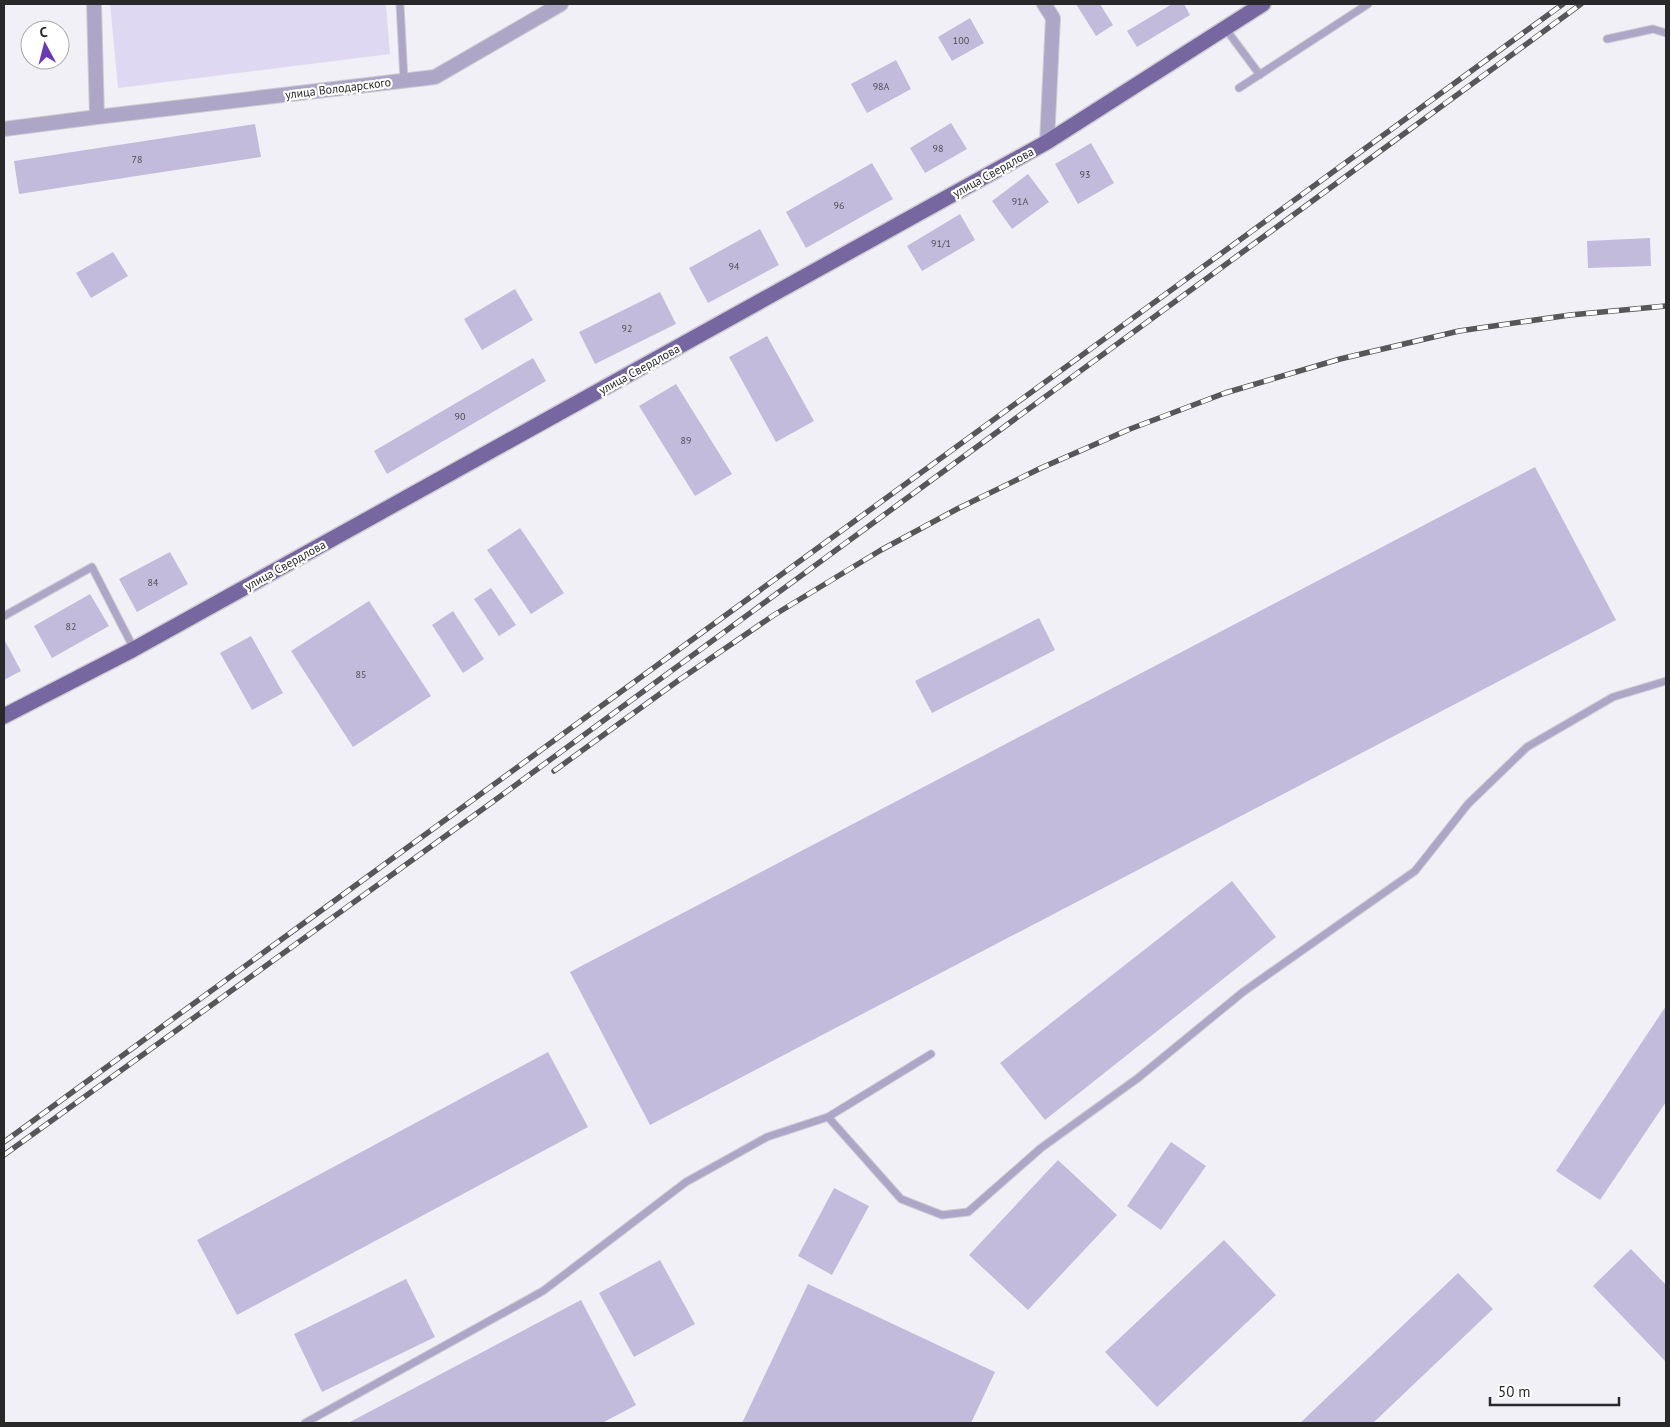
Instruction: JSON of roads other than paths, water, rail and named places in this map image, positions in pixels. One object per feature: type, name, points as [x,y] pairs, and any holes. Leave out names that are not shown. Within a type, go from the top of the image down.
[{"type":"main road","name":"улица Свердлова","points":[[4,716],[134,649],[1047,142],[1263,4]]},
{"type":"street","points":[[94,4],[98,117]]},
{"type":"street","name":"улица Володарского","points":[[4,130],[435,77],[561,4]]},
{"type":"street","points":[[1044,4],[1053,18],[1047,142]]},
{"type":"lane","points":[[400,4],[404,80]]},
{"type":"lane","points":[[1239,88],[1368,4]]},
{"type":"lane","points":[[1225,28],[1260,75]]},
{"type":"lane","points":[[1607,39],[1653,29],[1666,33]]},
{"type":"lane","points":[[4,616],[92,567],[134,649]]},
{"type":"lane","points":[[828,1117],[901,1199],[942,1215],[968,1212],[1041,1148],[1138,1078],[1243,992],[1415,871],[1468,804],[1526,747],[1613,697],[1666,681]]},
{"type":"lane","points":[[305,1423],[543,1291],[686,1182],[767,1137],[828,1117],[931,1054]]},
{"type":"railway","points":[[4,1142],[1563,4]]},
{"type":"railway","points":[[4,1155],[487,806],[1581,4]]},
{"type":"railway","points":[[554,771],[679,680],[774,615],[881,550],[957,509],[1041,468],[1130,429],[1225,393],[1340,359],[1459,331],[1570,315],[1666,306]]}]
